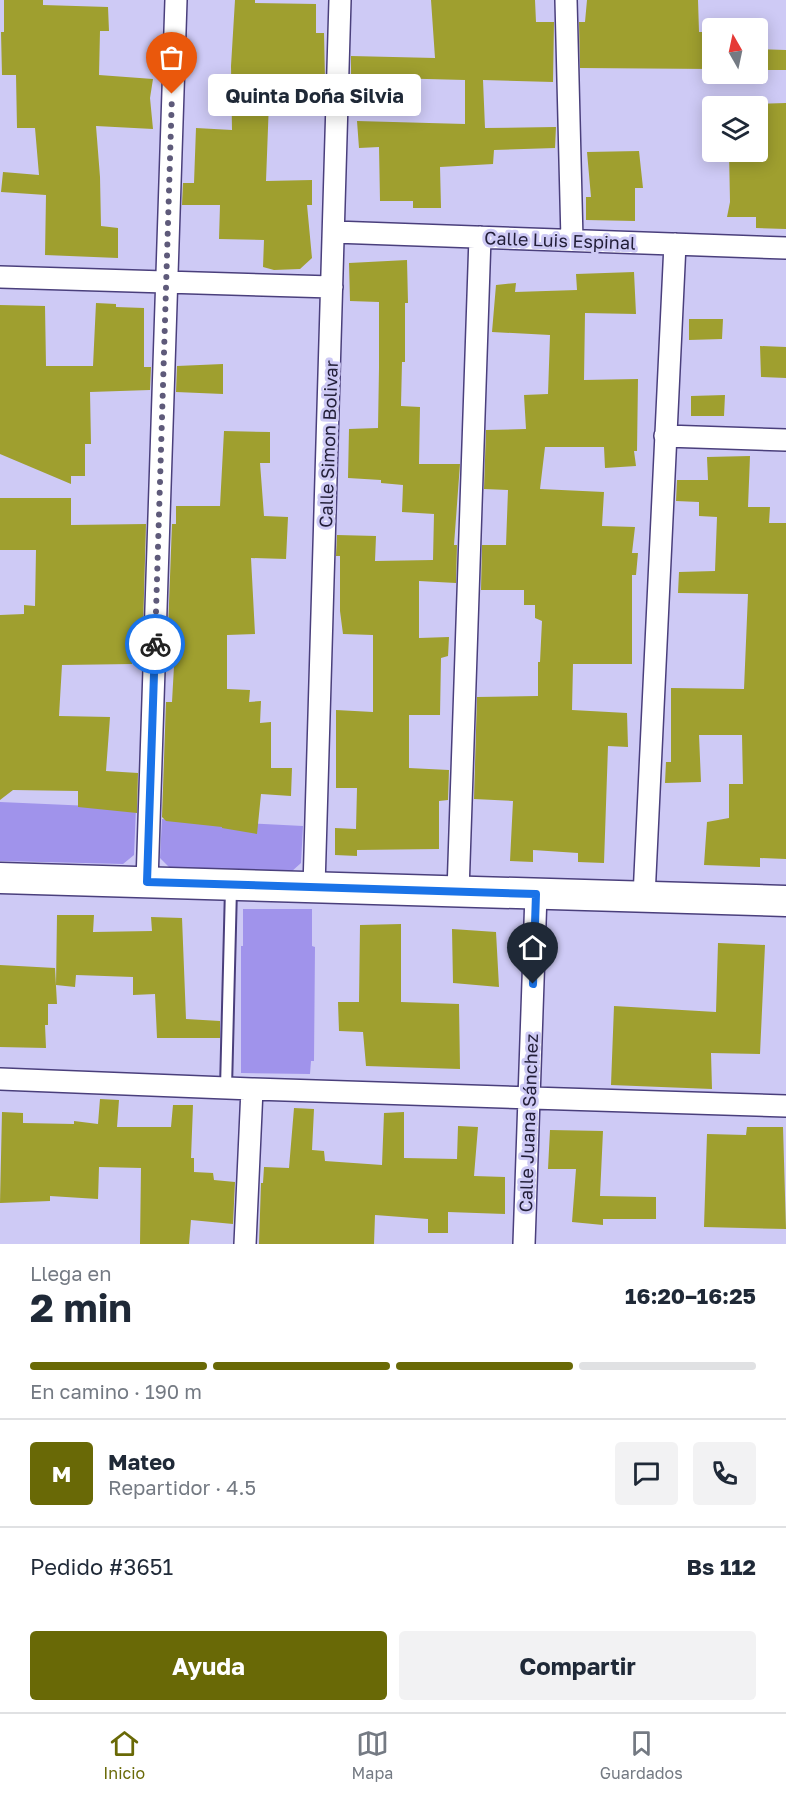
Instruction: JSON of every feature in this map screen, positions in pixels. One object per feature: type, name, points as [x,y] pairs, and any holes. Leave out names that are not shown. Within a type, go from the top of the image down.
[{"type":"main road","points":[[0,878],[786,901]]},
{"type":"street","points":[[147,882],[176,0]]},
{"type":"street","name":"Calle Simon Bolivar","points":[[314,887],[340,0]]},
{"type":"street","points":[[566,0],[572,240]]},
{"type":"street","name":"Calle Luis Espinal","points":[[334,232],[786,248]]},
{"type":"street","points":[[458,892],[480,237]]},
{"type":"street","points":[[644,897],[675,244]]},
{"type":"street","points":[[0,277],[332,287]]},
{"type":"street","points":[[665,436],[786,440]]},
{"type":"street","name":"Calle Juana Sánchez","points":[[524,1244],[536,894]]},
{"type":"street","points":[[0,1079],[786,1106]]},
{"type":"street","points":[[245,1244],[252,1089]]},
{"type":"lane","points":[[226,1088],[231,885]]},
{"type":"shaded area","points":[[0,802],[136,808],[134,855],[123,864],[0,861]]},
{"type":"shaded area","points":[[162,819],[303,826],[301,863],[291,872],[169,867],[160,858]]},
{"type":"shaded area","points":[[243,909],[312,909],[312,946],[315,947],[314,1061],[311,1061],[310,1074],[241,1073]]},
{"type":"building","points":[[4,0],[43,0],[43,5],[108,7],[109,31],[100,31],[99,75],[153,79],[150,98],[153,129],[96,126],[101,226],[118,228],[118,258],[45,255],[46,195],[1,192],[3,172],[39,175],[35,128],[17,128],[16,75],[2,75],[1,32],[4,32]]},
{"type":"building","points":[[235,0],[255,0],[255,3],[316,4],[316,33],[324,33],[325,79],[270,75],[266,181],[312,180],[312,205],[307,205],[312,258],[300,269],[274,270],[263,267],[264,240],[219,239],[220,205],[182,205],[183,183],[194,183],[196,128],[232,130],[231,66]]},
{"type":"building","points":[[431,0],[535,0],[536,22],[554,22],[553,82],[483,80],[485,128],[556,127],[555,148],[494,150],[493,164],[440,167],[441,208],[413,208],[413,201],[380,201],[379,147],[359,148],[357,121],[465,124],[465,80],[351,77],[351,56],[435,58]]},
{"type":"building","points":[[587,0],[698,0],[699,32],[702,32],[702,69],[580,68],[579,22],[585,22]]},
{"type":"building","points":[[768,49],[786,50],[786,70],[768,70]]},
{"type":"building","points":[[786,103],[786,229],[756,228],[756,217],[727,217],[730,202],[729,162],[768,162],[768,104]]},
{"type":"building","points":[[639,151],[643,188],[635,188],[635,221],[586,220],[586,197],[591,197],[587,152]]},
{"type":"building","points":[[407,260],[408,303],[405,303],[405,362],[402,362],[401,406],[420,407],[419,464],[460,464],[454,545],[457,545],[456,583],[419,581],[419,638],[449,637],[448,656],[441,658],[440,715],[409,715],[409,768],[449,770],[448,800],[439,801],[439,849],[357,850],[357,856],[335,855],[335,828],[356,829],[357,788],[336,788],[336,710],[373,712],[373,635],[343,634],[340,611],[340,556],[336,556],[337,535],[376,536],[375,561],[433,560],[434,514],[402,512],[403,485],[381,483],[381,480],[348,478],[349,429],[378,428],[379,368],[379,302],[350,301],[349,263]]},
{"type":"building","points":[[634,272],[636,314],[585,313],[584,380],[638,379],[637,451],[634,451],[636,466],[605,468],[604,447],[545,447],[540,489],[604,492],[602,526],[635,527],[632,553],[638,553],[636,575],[632,575],[632,664],[573,664],[572,710],[627,713],[628,747],[608,746],[604,863],[578,862],[578,853],[533,850],[533,862],[510,861],[513,801],[474,799],[477,697],[538,696],[538,662],[540,662],[542,621],[535,618],[535,605],[524,605],[524,590],[481,590],[482,545],[506,545],[508,490],[484,489],[486,430],[526,429],[524,395],[548,394],[550,335],[492,332],[496,285],[516,283],[515,292],[577,290],[576,274]]},
{"type":"building","points":[[96,303],[116,304],[116,307],[144,308],[144,367],[151,367],[150,390],[90,392],[91,444],[85,444],[85,476],[71,476],[71,484],[0,454],[0,305],[45,306],[46,366],[93,366]]},
{"type":"building","points":[[689,319],[723,319],[722,339],[689,340]]},
{"type":"building","points":[[760,346],[786,347],[786,378],[761,377]]},
{"type":"building","points":[[223,364],[223,394],[176,392],[177,366]]},
{"type":"building","points":[[725,395],[724,416],[691,416],[691,396]]},
{"type":"building","points":[[224,431],[270,432],[270,463],[260,463],[264,516],[288,517],[286,559],[251,558],[255,634],[227,635],[227,689],[250,690],[249,702],[261,701],[260,723],[271,722],[271,768],[292,768],[291,796],[261,794],[257,834],[222,827],[166,821],[162,817],[166,702],[172,702],[176,630],[168,630],[172,524],[176,524],[176,506],[220,506]]},
{"type":"building","points":[[750,456],[748,507],[770,507],[769,523],[786,523],[786,859],[760,858],[760,867],[704,865],[707,822],[729,818],[729,784],[743,784],[742,735],[699,735],[701,782],[665,783],[666,762],[671,762],[671,688],[744,689],[748,594],[678,593],[679,572],[715,571],[717,517],[699,516],[699,502],[676,501],[677,480],[708,480],[707,457]]},
{"type":"building","points":[[0,498],[71,498],[71,525],[146,524],[143,628],[133,628],[132,664],[62,665],[59,716],[110,717],[106,771],[138,773],[137,813],[78,807],[78,791],[13,790],[0,800],[0,615],[24,614],[24,605],[35,606],[36,550],[0,550]]},
{"type":"building","points":[[57,915],[94,915],[93,932],[152,931],[151,917],[182,918],[186,1019],[220,1021],[220,1038],[157,1038],[155,994],[133,995],[133,977],[76,975],[75,987],[56,985]]},
{"type":"building","points":[[401,924],[401,1002],[459,1004],[460,1069],[366,1066],[363,1032],[339,1031],[338,1002],[359,1002],[360,925]]},
{"type":"building","points":[[452,929],[496,932],[499,987],[453,983]]},
{"type":"building","points":[[718,943],[765,945],[760,1054],[711,1053],[712,1089],[611,1085],[614,1006],[716,1012]]},
{"type":"building","points":[[0,965],[55,968],[57,1004],[48,1004],[48,1025],[45,1025],[46,1048],[0,1047]]},
{"type":"building","points":[[100,1099],[119,1100],[117,1127],[171,1127],[173,1105],[193,1105],[191,1158],[194,1158],[194,1172],[213,1173],[214,1180],[235,1182],[233,1224],[191,1220],[189,1244],[140,1244],[141,1168],[99,1167],[98,1199],[50,1196],[50,1201],[0,1203],[2,1112],[23,1113],[23,1123],[74,1124],[74,1121],[98,1124]]},
{"type":"building","points":[[294,1108],[314,1109],[312,1150],[324,1151],[325,1161],[382,1165],[384,1113],[404,1112],[404,1158],[457,1159],[458,1126],[478,1127],[474,1176],[505,1177],[505,1214],[448,1212],[448,1233],[428,1233],[428,1219],[375,1215],[374,1244],[259,1244],[261,1183],[263,1183],[264,1167],[289,1168]]},
{"type":"building","points":[[747,1127],[783,1127],[786,1229],[704,1227],[707,1134],[746,1135]]},
{"type":"building","points":[[550,1130],[603,1131],[600,1196],[656,1197],[656,1219],[603,1219],[603,1225],[572,1222],[576,1169],[548,1169]]},
{"type":"way so far","points":[[155,644],[172,94]]},
{"type":"place","name":"Quinta Doña Silvia","points":[[172,94]]},
{"type":"route","points":[[155,644],[147,882],[536,894],[533,984]]}]
